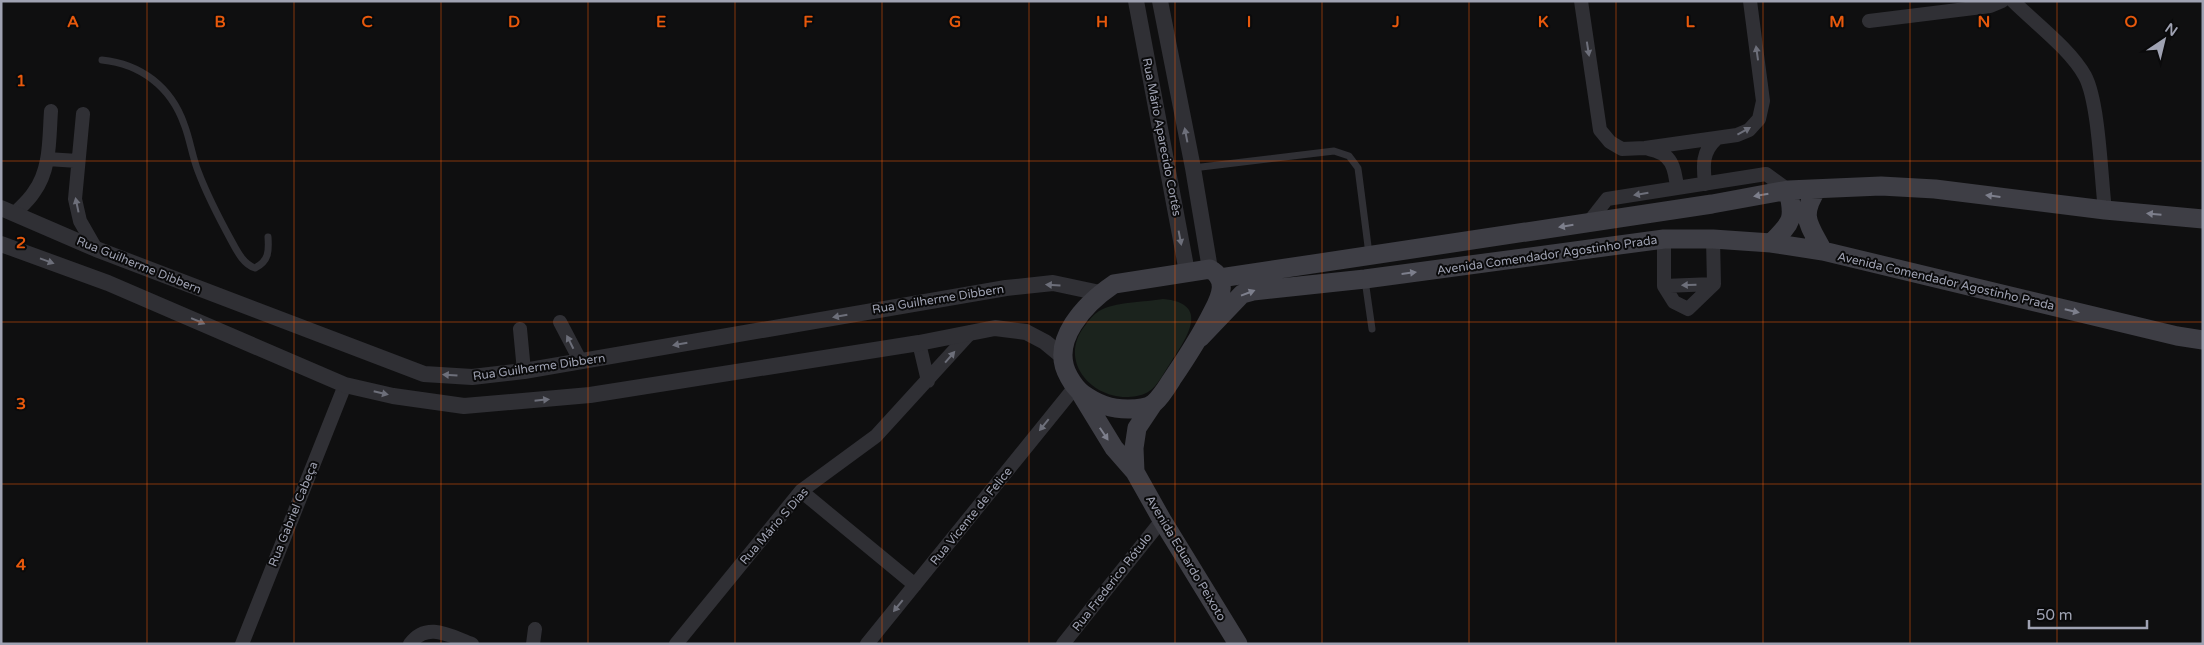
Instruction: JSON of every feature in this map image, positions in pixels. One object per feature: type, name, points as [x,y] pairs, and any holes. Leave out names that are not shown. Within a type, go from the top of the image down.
[{"type":"main road","name":"Avenida Comendador Agostinho Prada","points":[[1215,274],[1370,257],[1788,190],[1881,186],[1935,189],[2105,210],[2203,219]]},
{"type":"main road","points":[[1817,189],[1807,204],[1806,215],[1823,251]]},
{"type":"main road","points":[[1771,242],[1787,226],[1792,217],[1793,210],[1788,190]]},
{"type":"main road","name":"Avenida Comendador Agostinho Prada","points":[[1200,338],[1242,294],[1253,290],[1667,245],[1771,242],[1823,251],[2177,336],[2203,340]]},
{"type":"main road","points":[[1187,272],[1215,274],[1222,287],[1220,298],[1200,338],[1153,404],[1135,409],[1116,409],[1096,403],[1077,390],[1064,369],[1062,356],[1064,342],[1071,327],[1100,293],[1114,284],[1187,272]]},
{"type":"main road","name":"Avenida Eduardo Peixoto","points":[[1077,390],[1114,448],[1135,472],[1238,644]]},
{"type":"main road","name":"Avenida Eduardo Peixoto","points":[[1135,472],[1134,448],[1137,428],[1153,404]]},
{"type":"street","name":"Rua Mário Aparecido Cortês","points":[[1136,1],[1187,272]]},
{"type":"street","name":"Rua Mário Aparecido Cortês","points":[[1160,1],[1215,274]]},
{"type":"street","points":[[1581,1],[1600,130],[1610,142],[1622,149],[1716,139],[1737,135],[1749,130],[1758,119],[1763,101],[1750,1]]},
{"type":"street","points":[[1869,21],[1990,6],[2002,1]]},
{"type":"street","points":[[2012,1],[2069,56],[2085,77],[2094,106],[2105,210]]},
{"type":"street","points":[[8,210],[34,192],[41,180],[47,158],[52,111]]},
{"type":"street","points":[[83,114],[75,199],[80,221],[96,250]]},
{"type":"street","points":[[1705,184],[1703,164],[1706,151],[1716,139]]},
{"type":"street","points":[[1645,148],[1657,150],[1675,168],[1677,188]]},
{"type":"street","points":[[47,158],[78,162]]},
{"type":"street","points":[[1589,222],[1608,199],[1766,174],[1788,190]]},
{"type":"street","name":"Rua Guilherme Dibbern","points":[[8,210],[96,250],[424,374],[472,377],[524,371],[1006,288],[1052,283],[1100,293]]},
{"type":"street","points":[[1,244],[108,283],[345,385],[393,396],[464,406],[590,395],[919,343],[995,328],[1026,332],[1045,342],[1062,356]]},
{"type":"street","points":[[1667,245],[1664,286],[1674,302],[1688,309],[1714,284]]},
{"type":"street","points":[[1710,245],[1714,284]]},
{"type":"street","points":[[1664,286],[1714,284]]},
{"type":"street","points":[[560,322],[581,362]]},
{"type":"street","points":[[520,329],[524,371]]},
{"type":"street","name":"Rua Mário S Dias","points":[[676,644],[801,491],[876,436],[971,332]]},
{"type":"street","points":[[919,343],[928,381]]},
{"type":"street","name":"Rua Gabriel Cabeça","points":[[242,644],[345,385]]},
{"type":"street","name":"Rua Vicente de Felice","points":[[867,644],[1077,390]]},
{"type":"street","points":[[801,491],[915,585]]},
{"type":"street","name":"Rua Frederico Rótulo","points":[[1063,644],[1162,520]]},
{"type":"street","points":[[532,644],[535,629]]},
{"type":"street","points":[[410,644],[421,633],[435,630],[472,644]]},
{"type":"lane","points":[[102,60],[129,65],[146,74],[166,91],[176,105],[184,124],[197,170],[209,197],[234,246],[248,266],[256,268],[264,263],[269,252],[268,237]]},
{"type":"lane","points":[[1193,168],[1334,151],[1349,156],[1358,168],[1370,257]]},
{"type":"lane","points":[[1365,279],[1372,329]]},
{"type":"shaded area","points":[[1163,299],[1178,302],[1187,307],[1191,314],[1191,323],[1183,343],[1155,386],[1143,394],[1126,397],[1101,391],[1090,384],[1077,364],[1075,352],[1077,339],[1089,320],[1105,308]]}]
